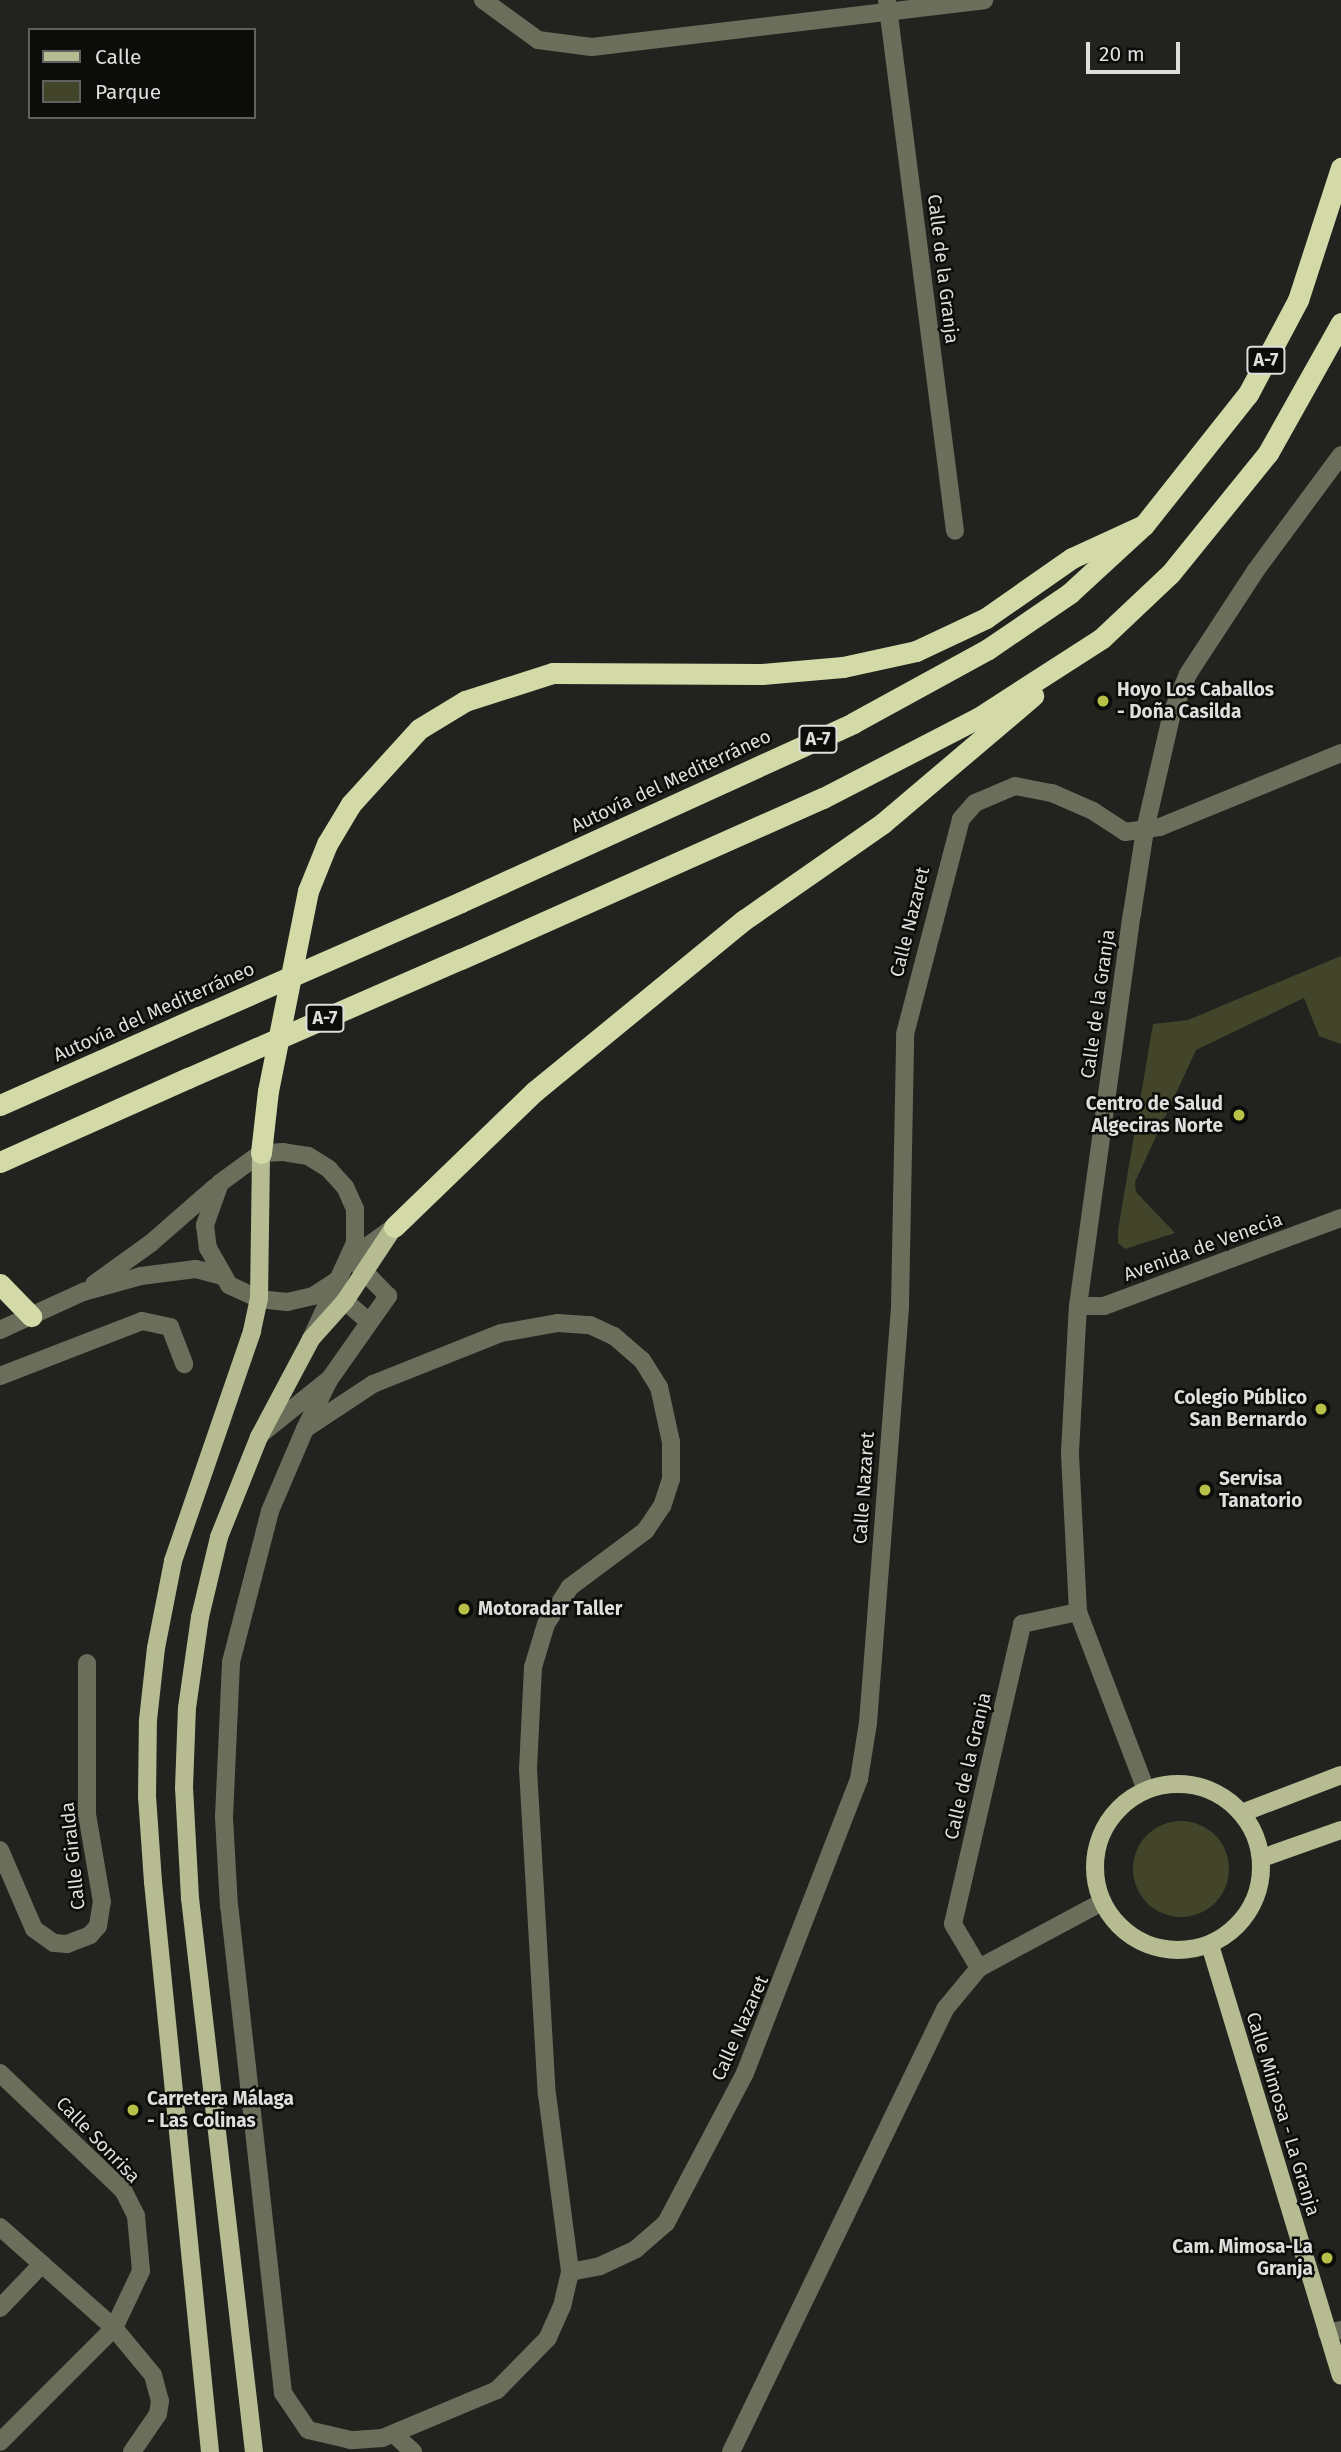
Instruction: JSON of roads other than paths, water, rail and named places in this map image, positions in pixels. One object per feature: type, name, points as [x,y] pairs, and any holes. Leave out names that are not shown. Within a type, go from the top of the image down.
[{"type":"highway","name":"Autovía del Mediterráneo","points":[[0,1105],[461,902],[923,688],[1070,593],[1144,525],[1248,394],[1298,300],[1341,168]]},
{"type":"highway","name":"A-7","points":[[0,1162],[823,798],[978,719],[1102,638],[1170,574],[1268,453],[1341,323]]},
{"type":"highway","points":[[261,1153],[268,1091],[308,891],[327,844],[351,804],[419,729],[465,701],[553,673],[762,674],[843,667],[916,651],[986,618],[1072,558],[1144,525]]},
{"type":"highway","points":[[394,1227],[535,1091],[744,920],[883,823],[1102,638]]},
{"type":"highway","points":[[0,1284],[32,1316]]},
{"type":"main road","points":[[209,2452],[153,1882],[147,1797],[148,1720],[156,1648],[173,1561],[252,1331],[259,1300],[261,1153]]},
{"type":"main road","points":[[254,2452],[190,1898],[184,1788],[187,1708],[200,1618],[219,1537],[259,1437],[311,1339],[345,1301],[394,1227]]},
{"type":"main road","points":[[1242,1813],[1341,1774]]},
{"type":"main road","points":[[1171,1784],[1198,1786],[1222,1796],[1242,1813],[1255,1834],[1262,1858],[1260,1885],[1251,1910],[1233,1931],[1210,1945],[1186,1951],[1160,1949],[1136,1940],[1116,1924],[1102,1902],[1095,1877],[1096,1850],[1106,1825],[1123,1805],[1146,1790],[1171,1784]]},
{"type":"main road","points":[[1262,1858],[1341,1830]]},
{"type":"main road","name":"Calle Mimosa - La Granja","points":[[1210,1945],[1334,2331],[1341,2375]]},
{"type":"street","points":[[483,0],[538,40],[592,47],[888,6],[984,0]]},
{"type":"street","name":"Calle de la Granja","points":[[888,6],[955,531]]},
{"type":"street","name":"Calle de la Granja","points":[[1146,1790],[1078,1612],[1070,1452],[1078,1306],[1145,830],[1172,713],[1188,674],[1256,570],[1341,455]]},
{"type":"street","points":[[1145,830],[1341,753]]},
{"type":"street","name":"Calle Nazaret","points":[[570,2272],[600,2266],[636,2249],[666,2223],[745,2073],[859,1779],[868,1723],[900,1306],[905,1034],[953,838],[975,803],[1015,786],[1052,793],[1093,811],[1125,832],[1145,830]]},
{"type":"street","points":[[0,1330],[83,1292],[151,1243],[220,1183],[261,1153],[308,1156],[329,1168],[345,1187],[357,1224],[351,1258]]},
{"type":"street","points":[[220,1183],[205,1225],[208,1248],[222,1276]]},
{"type":"street","name":"Avenida de Venecia","points":[[1078,1306],[1104,1306],[1341,1218]]},
{"type":"street","points":[[311,1339],[336,1281],[351,1258],[394,1227]]},
{"type":"street","points":[[351,1258],[387,1296],[329,1380],[270,1511],[231,1662],[223,1817],[229,1907],[284,2393],[308,2430],[351,2440],[385,2442],[413,2452]]},
{"type":"street","points":[[83,1292],[181,1269],[222,1276],[259,1300],[301,1300],[336,1281]]},
{"type":"street","points":[[336,1281],[345,1301],[368,1321]]},
{"type":"street","points":[[0,1376],[142,1321],[170,1327],[184,1364]]},
{"type":"street","points":[[305,1429],[373,1384],[501,1333],[558,1323],[590,1325],[630,1348],[655,1379],[667,1409],[671,1479],[662,1506],[645,1531],[570,1587],[546,1624],[533,1667],[528,1769],[546,2080],[570,2272],[548,2338],[525,2366],[497,2390],[385,2442]]},
{"type":"street","points":[[259,1437],[329,1380]]},
{"type":"street","name":"Calle de la Granja","points":[[979,1968],[953,1924],[1022,1624],[1078,1612]]},
{"type":"street","name":"Calle Giralda","points":[[0,1850],[34,1929],[54,1943],[67,1944],[90,1936],[98,1926],[102,1902],[87,1814],[87,1662]]},
{"type":"street","points":[[731,2452],[945,2009],[979,1968],[1102,1902]]},
{"type":"street","name":"Calle Sonrisa","points":[[0,2073],[123,2190],[136,2216],[142,2271],[114,2328],[0,2442]]},
{"type":"street","points":[[0,2227],[114,2328],[153,2375],[160,2401],[154,2426],[132,2452]]},
{"type":"street","points":[[0,2308],[43,2264]]},
{"type":"place","name":"Hoyo Los Caballos - Doña Casilda","points":[[1103,701]]},
{"type":"place","name":"Centro de Salud Algeciras Norte","points":[[1239,1115]]},
{"type":"place","name":"Colegio Público San Bernardo","points":[[1321,1409]]},
{"type":"place","name":"Servisa Tanatorio","points":[[1205,1490]]},
{"type":"place","name":"Motoradar Taller","points":[[464,1609]]},
{"type":"place","name":"Carretera Málaga - Las Colinas","points":[[133,2110]]},
{"type":"place","name":"Cam. Mimosa-La Granja","points":[[1327,2258]]}]
